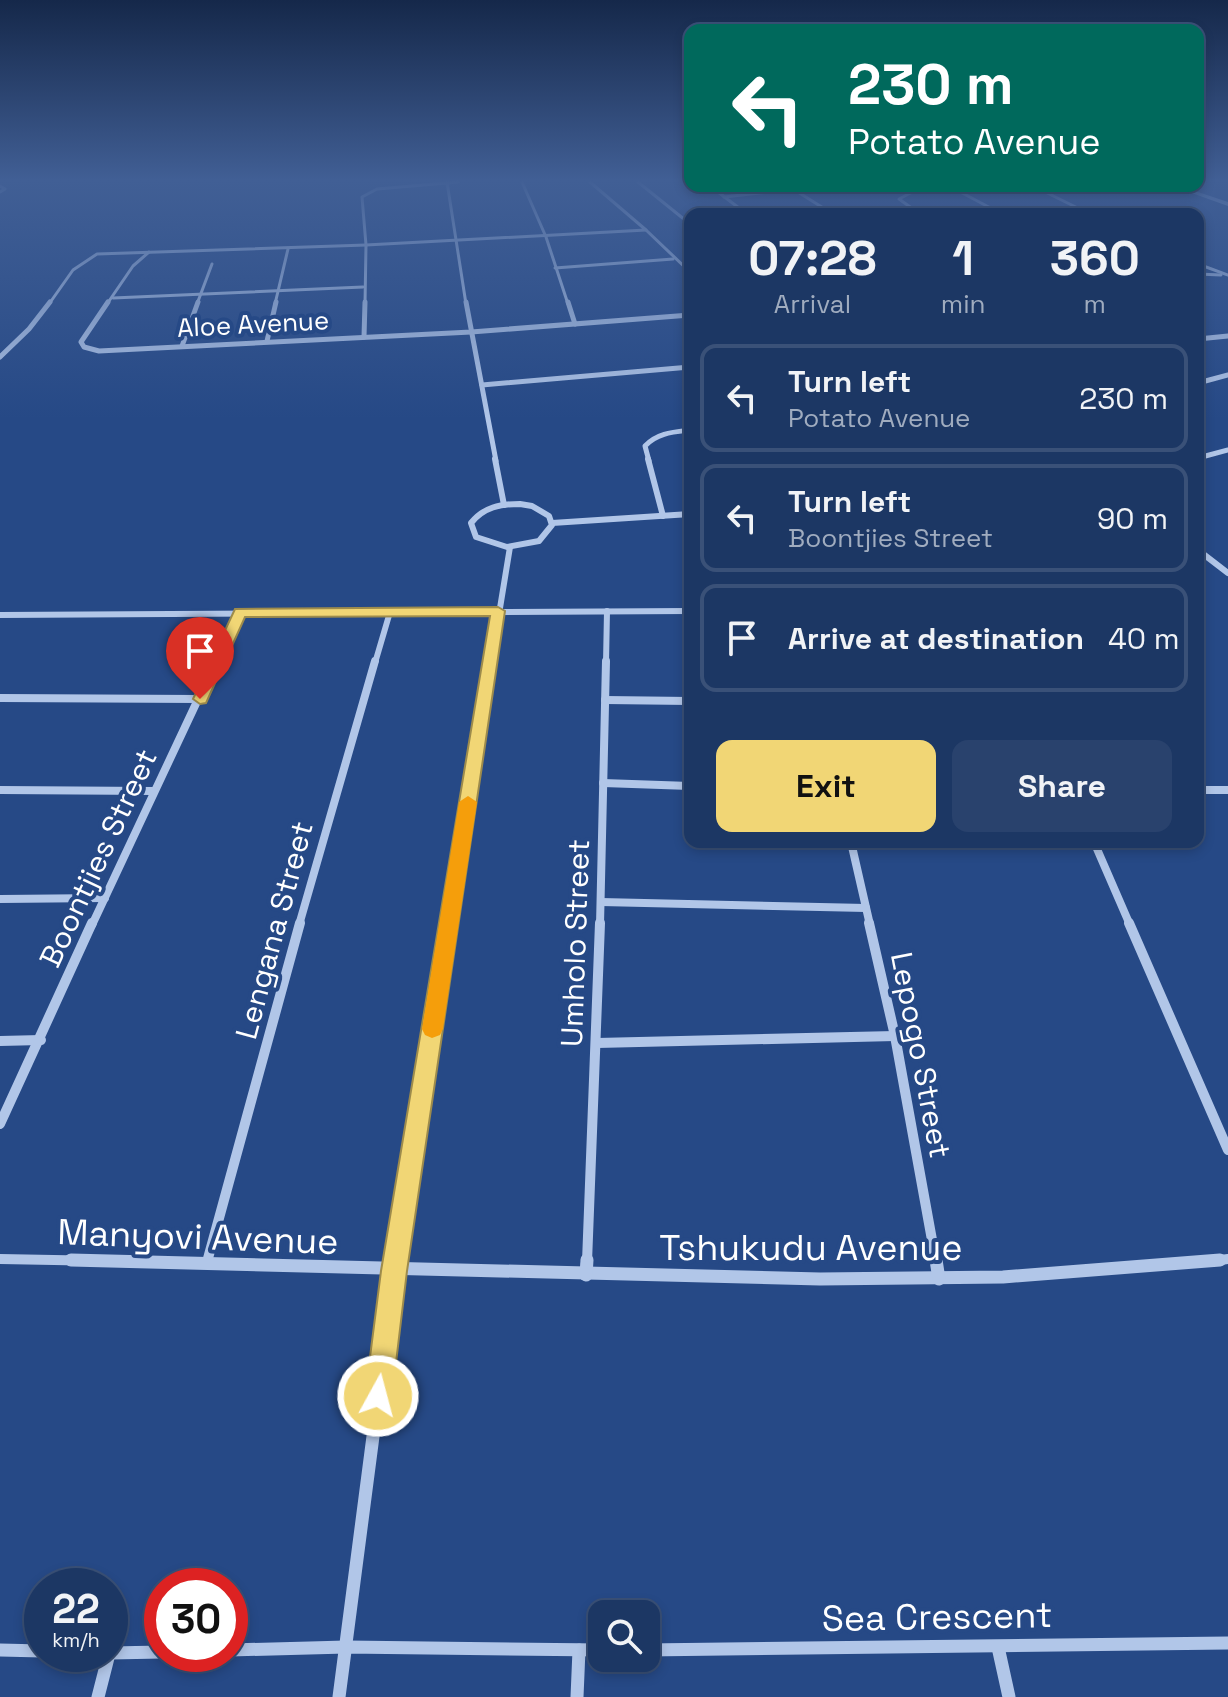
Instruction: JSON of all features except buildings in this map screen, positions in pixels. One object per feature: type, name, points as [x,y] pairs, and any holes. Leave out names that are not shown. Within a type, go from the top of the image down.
[{"type":"street","points":[[0,357],[27,330],[62,282],[83,261]]},
{"type":"street","name":"Aloe Avenue","points":[[138,261],[81,342],[84,347],[99,351],[364,337],[365,261]]},
{"type":"street","points":[[267,341],[285,261]]},
{"type":"street","points":[[458,261],[504,505]]},
{"type":"street","points":[[553,261],[575,324]]},
{"type":"street","points":[[555,268],[644,261]]},
{"type":"street","points":[[182,346],[212,264]]},
{"type":"street","points":[[1204,266],[1228,275]]},
{"type":"street","points":[[1204,274],[1228,275]]},
{"type":"street","points":[[113,298],[363,287]]},
{"type":"street","points":[[364,337],[684,315]]},
{"type":"street","points":[[1204,338],[1228,336]]},
{"type":"street","points":[[482,385],[684,368]]},
{"type":"street","points":[[1204,381],[1228,375]]},
{"type":"street","points":[[663,516],[645,446],[653,437],[684,431]]},
{"type":"street","points":[[1206,457],[1228,450]]},
{"type":"street","points":[[504,505],[532,506],[549,516],[552,523],[546,537],[510,547],[484,543],[471,531],[476,516],[504,505]]},
{"type":"street","points":[[552,523],[684,514]]},
{"type":"street","points":[[339,1697],[394,1271],[510,547]]},
{"type":"street","points":[[1204,555],[1228,573]]},
{"type":"street","name":"Umholo Street","points":[[586,1275],[597,1043],[607,611]]},
{"type":"street","points":[[0,615],[684,611]]},
{"type":"street","name":"Boontjies Street","points":[[0,1124],[153,791],[240,612]]},
{"type":"street","name":"Lengana Street","points":[[207,1262],[326,828],[390,612]]},
{"type":"street","points":[[0,698],[200,699]]},
{"type":"street","points":[[605,700],[684,701]]},
{"type":"street","points":[[603,783],[684,786]]},
{"type":"street","points":[[0,790],[153,791]]},
{"type":"street","points":[[1204,790],[1228,790]]},
{"type":"street","name":"Lepogo Street","points":[[852,848],[895,1036],[939,1279]]},
{"type":"street","points":[[1097,848],[1228,1150]]},
{"type":"street","points":[[0,899],[105,898]]},
{"type":"street","points":[[601,902],[866,908]]},
{"type":"street","points":[[597,1043],[895,1036]]},
{"type":"street","points":[[0,1041],[41,1040]]},
{"type":"street","name":"Manyovi Avenue","points":[[0,1259],[207,1262],[394,1271]]},
{"type":"street","name":"Tshukudu Avenue","points":[[394,1271],[939,1279],[1228,1259]]},
{"type":"street","name":"Sea Crescent","points":[[660,1650],[1228,1643]]},
{"type":"street","points":[[248,1650],[346,1647],[588,1650]]},
{"type":"street","points":[[998,1647],[1009,1697]]},
{"type":"street","points":[[0,1650],[24,1651]]},
{"type":"street","points":[[577,1697],[579,1650]]},
{"type":"street","points":[[98,1697],[105,1672]]},
{"type":"slow traffic","points":[[432,1029],[468,802]]},
{"type":"route","points":[[200,699],[240,612],[498,611],[394,1271],[378,1396]]}]
